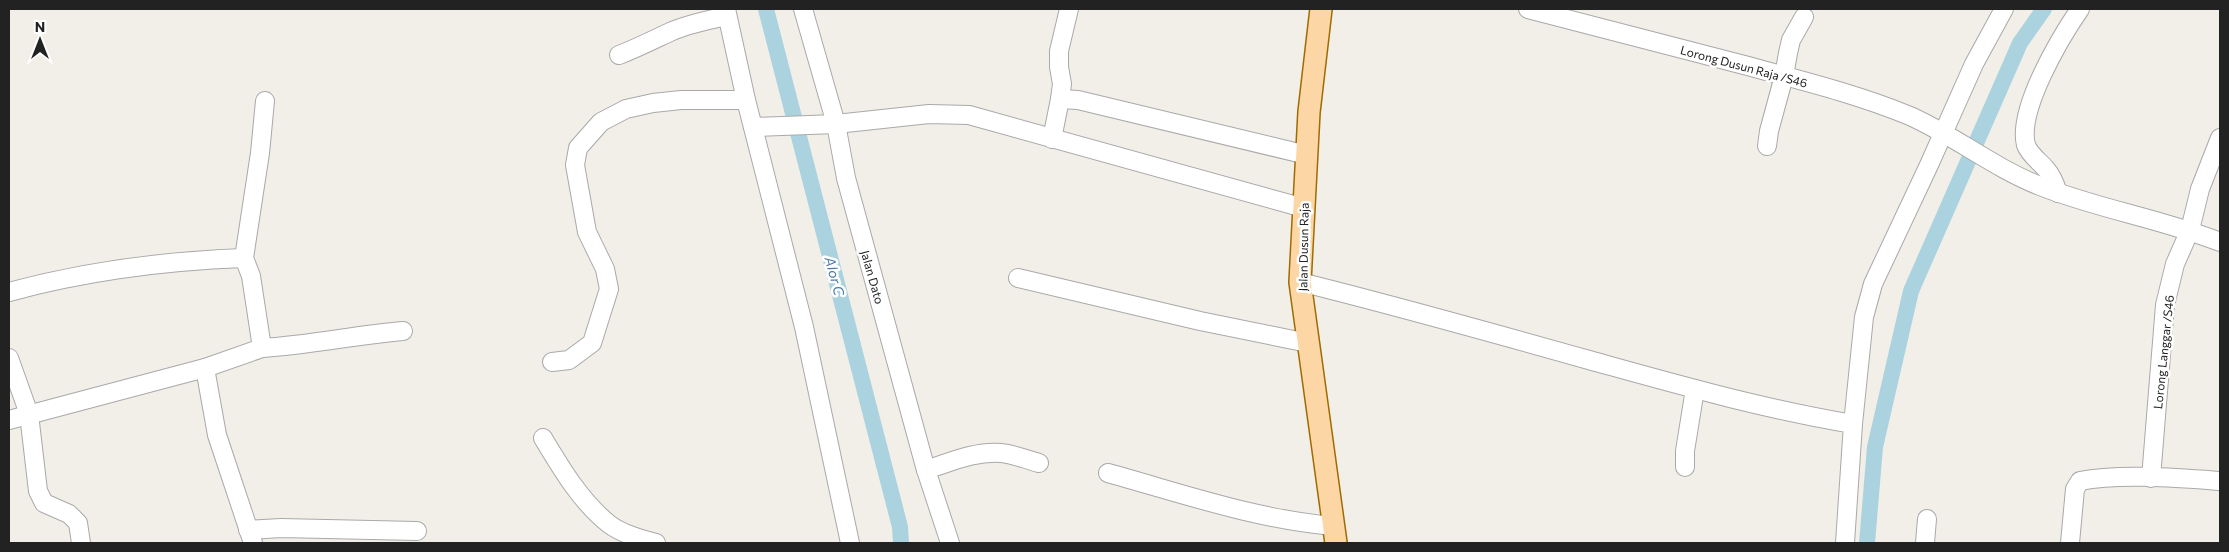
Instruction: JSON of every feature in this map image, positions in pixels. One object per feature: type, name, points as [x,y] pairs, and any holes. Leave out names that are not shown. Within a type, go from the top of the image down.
[{"type":"main road","name":"Jalan Dusun Raja","points":[[1321,9],[1309,112],[1300,282],[1335,534]]},
{"type":"street","name":"Jalan Dato","points":[[804,9],[846,178],[926,470],[950,543]]},
{"type":"street","points":[[1052,139],[1062,84],[1059,51],[1069,9]]},
{"type":"street","name":"Lorong Dusun Raja /S46","points":[[1528,9],[1784,76],[1910,116],[1949,136],[2002,168],[2040,186],[2190,230],[2220,242]]},
{"type":"street","points":[[1845,543],[1853,424],[1864,317],[1873,284],[1929,165],[1949,136],[1974,64],[2004,9]]},
{"type":"street","points":[[2058,192],[2054,181],[2027,148],[2024,134],[2027,115],[2037,87],[2062,34],[2080,9]]},
{"type":"street","points":[[619,55],[692,24],[726,12],[746,100],[758,127],[802,318],[850,543]]},
{"type":"street","points":[[1767,146],[1791,40],[1804,16]]},
{"type":"street","points":[[262,348],[251,276],[244,258],[260,153],[265,100]]},
{"type":"street","points":[[552,362],[569,360],[592,343],[609,289],[605,269],[587,232],[575,165],[578,148],[602,122],[626,109],[653,103],[681,100],[746,100]]},
{"type":"street","points":[[1060,100],[1078,100],[1307,155]]},
{"type":"street","points":[[758,127],[834,124],[929,114],[969,114],[1052,139],[1304,208]]},
{"type":"street","name":"Lorong Langgar /S46","points":[[2151,478],[2165,305],[2175,264],[2190,230],[2200,189],[2220,138]]},
{"type":"street","points":[[9,292],[96,271],[155,263],[244,258]]},
{"type":"street","points":[[1018,278],[1200,321],[1308,343]]},
{"type":"street","points":[[1300,282],[1434,317],[1695,390],[1784,412],[1853,424]]},
{"type":"street","points":[[9,420],[205,368],[262,348],[300,346],[367,334],[403,331]]},
{"type":"street","points":[[9,358],[29,414],[38,491],[44,503],[69,514],[78,523],[81,543]]},
{"type":"street","points":[[205,368],[217,435],[250,537],[281,528],[417,531]]},
{"type":"street","points":[[1685,467],[1685,451],[1695,390]]},
{"type":"street","points":[[543,438],[562,468],[588,502],[610,525],[636,538],[656,543]]},
{"type":"street","points":[[926,470],[968,456],[985,453],[1003,453],[1039,463]]},
{"type":"street","points":[[1108,473],[1211,504],[1335,534]]},
{"type":"street","points":[[2070,543],[2075,490],[2080,481],[2090,479],[2151,478],[2220,481]]},
{"type":"street","points":[[1925,543],[1927,519]]},
{"type":"waterway","name":"Alor C","points":[[766,9],[900,527],[901,543]]},
{"type":"waterway","points":[[1867,543],[1875,447],[1911,291],[2020,43],[2044,9]]}]
